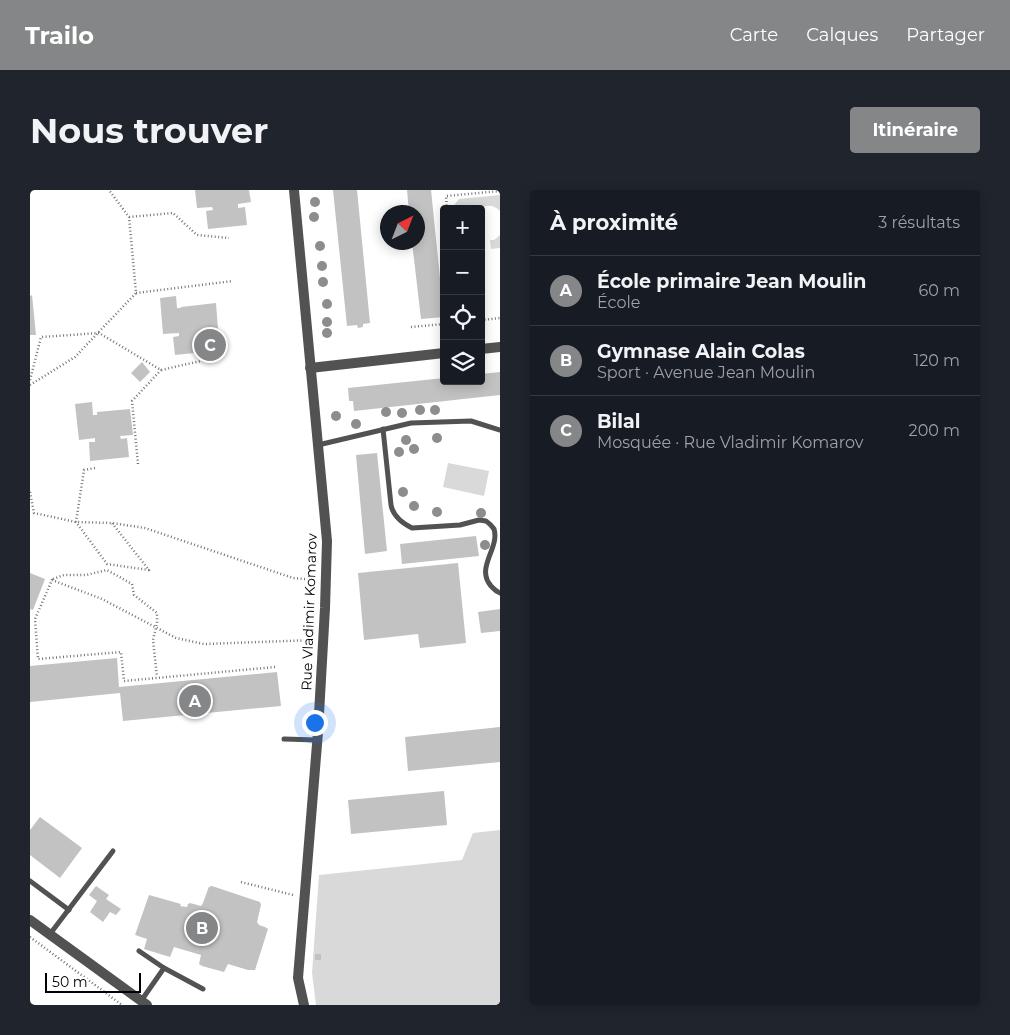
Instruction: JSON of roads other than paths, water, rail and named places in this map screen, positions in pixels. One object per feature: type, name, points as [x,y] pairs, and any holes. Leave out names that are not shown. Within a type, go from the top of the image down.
[{"type":"street","name":"Rue Vladimir Komarov","points":[[294,190],[327,541],[317,740],[298,978],[304,1005]]},
{"type":"street","points":[[485,348],[500,347]]},
{"type":"street","points":[[310,368],[440,352]]},
{"type":"street","points":[[30,920],[144,1003]]},
{"type":"lane","points":[[318,445],[411,423],[471,421],[500,430]]},
{"type":"lane","points":[[383,430],[391,505],[395,516],[412,528],[460,525],[486,520],[494,529],[495,535],[485,571],[487,582],[500,593]]},
{"type":"lane","points":[[284,739],[317,740]]},
{"type":"lane","points":[[50,934],[113,851]]},
{"type":"lane","points":[[30,881],[69,910]]},
{"type":"lane","points":[[139,951],[164,968],[203,989]]},
{"type":"lane","points":[[144,1003],[164,968]]},
{"type":"place","name":"Bilal","points":[[210,345]]},
{"type":"place","name":"École primaire Jean Moulin","points":[[195,701]]},
{"type":"place","name":"Gymnase Alain Colas","points":[[202,928]]}]
